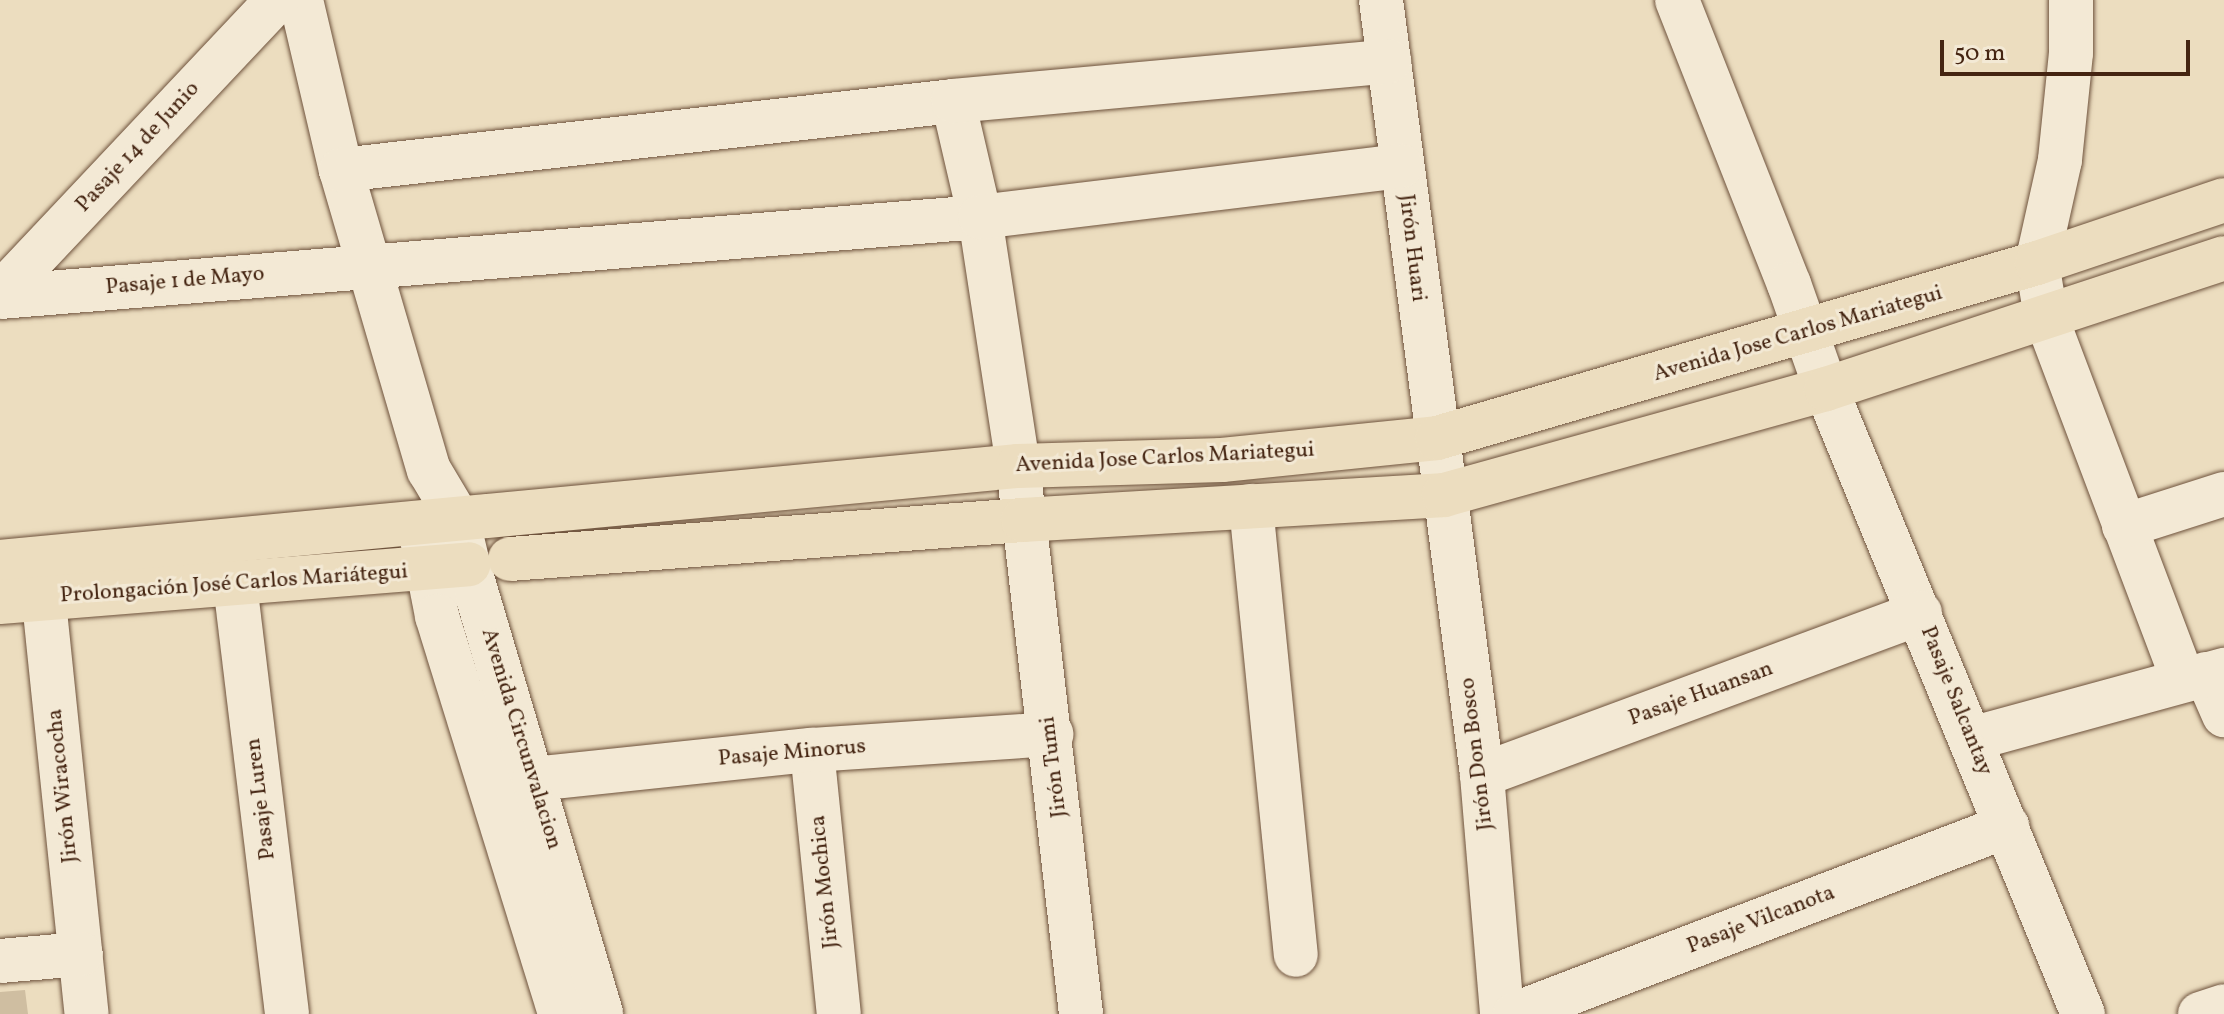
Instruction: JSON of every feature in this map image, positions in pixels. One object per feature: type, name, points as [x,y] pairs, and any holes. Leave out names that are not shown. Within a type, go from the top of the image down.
[{"type":"main road","name":"Avenida Jose Carlos Mariategui","points":[[438,520],[1018,466],[1222,460],[1437,438],[2037,263],[2224,200]]},
{"type":"main road","points":[[510,559],[1023,520],[1444,495],[1826,389],[2224,258]]},
{"type":"main road","name":"Prolongación José Carlos Mariátegui","points":[[0,602],[28,573],[438,520]]},
{"type":"main road","name":"Prolongación José Carlos Mariátegui","points":[[28,573],[235,584],[447,566]]},
{"type":"street","name":"Pasaje 14 de Junio","points":[[0,296],[277,0]]},
{"type":"street","name":"Avenida Circunvalacion","points":[[301,0],[341,170],[429,470],[447,566],[534,779],[601,1014]]},
{"type":"street","name":"Jirón Huari","points":[[1381,0],[1444,495]]},
{"type":"street","name":"Pasaje Salcantay","points":[[1677,0],[1789,284],[1826,389],[2083,1014]]},
{"type":"street","points":[[2071,0],[2071,53],[2060,160],[2037,263],[2046,317],[2124,526],[2224,715]]},
{"type":"street","points":[[341,170],[953,101],[1389,61]]},
{"type":"street","name":"Jirón Tumi","points":[[953,101],[980,217],[1018,466],[1081,1014]]},
{"type":"street","name":"Pasaje 1 de Mayo","points":[[0,296],[980,217],[1401,166]]},
{"type":"street","points":[[2124,526],[2224,494]]},
{"type":"street","name":"Jirón Don Bosco","points":[[1444,495],[1482,775],[1502,1014]]},
{"type":"street","points":[[1251,506],[1296,955]]},
{"type":"street","points":[[447,566],[510,559]]},
{"type":"street","name":"Avenida Circunvalacion","points":[[447,566],[437,616],[560,1014]]},
{"type":"street","name":"Jirón Wiracocha","points":[[28,573],[87,1014]]},
{"type":"street","name":"Pasaje Luren","points":[[235,584],[287,1014]]},
{"type":"street","name":"Pasaje Huansan","points":[[1482,775],[1920,613]]},
{"type":"street","points":[[1971,739],[2204,675]]},
{"type":"street","name":"Pasaje Minorus","points":[[534,779],[812,750],[1051,734]]},
{"type":"street","name":"Jirón Mochica","points":[[812,750],[839,1014]]},
{"type":"street","name":"Pasaje Vilcanota","points":[[1515,1014],[2007,826]]},
{"type":"street","points":[[0,961],[81,954]]},
{"type":"street","points":[[2200,1014],[2224,1006]]},
{"type":"shaded area","points":[[25,990],[28,1014],[0,1014],[0,992]]}]
